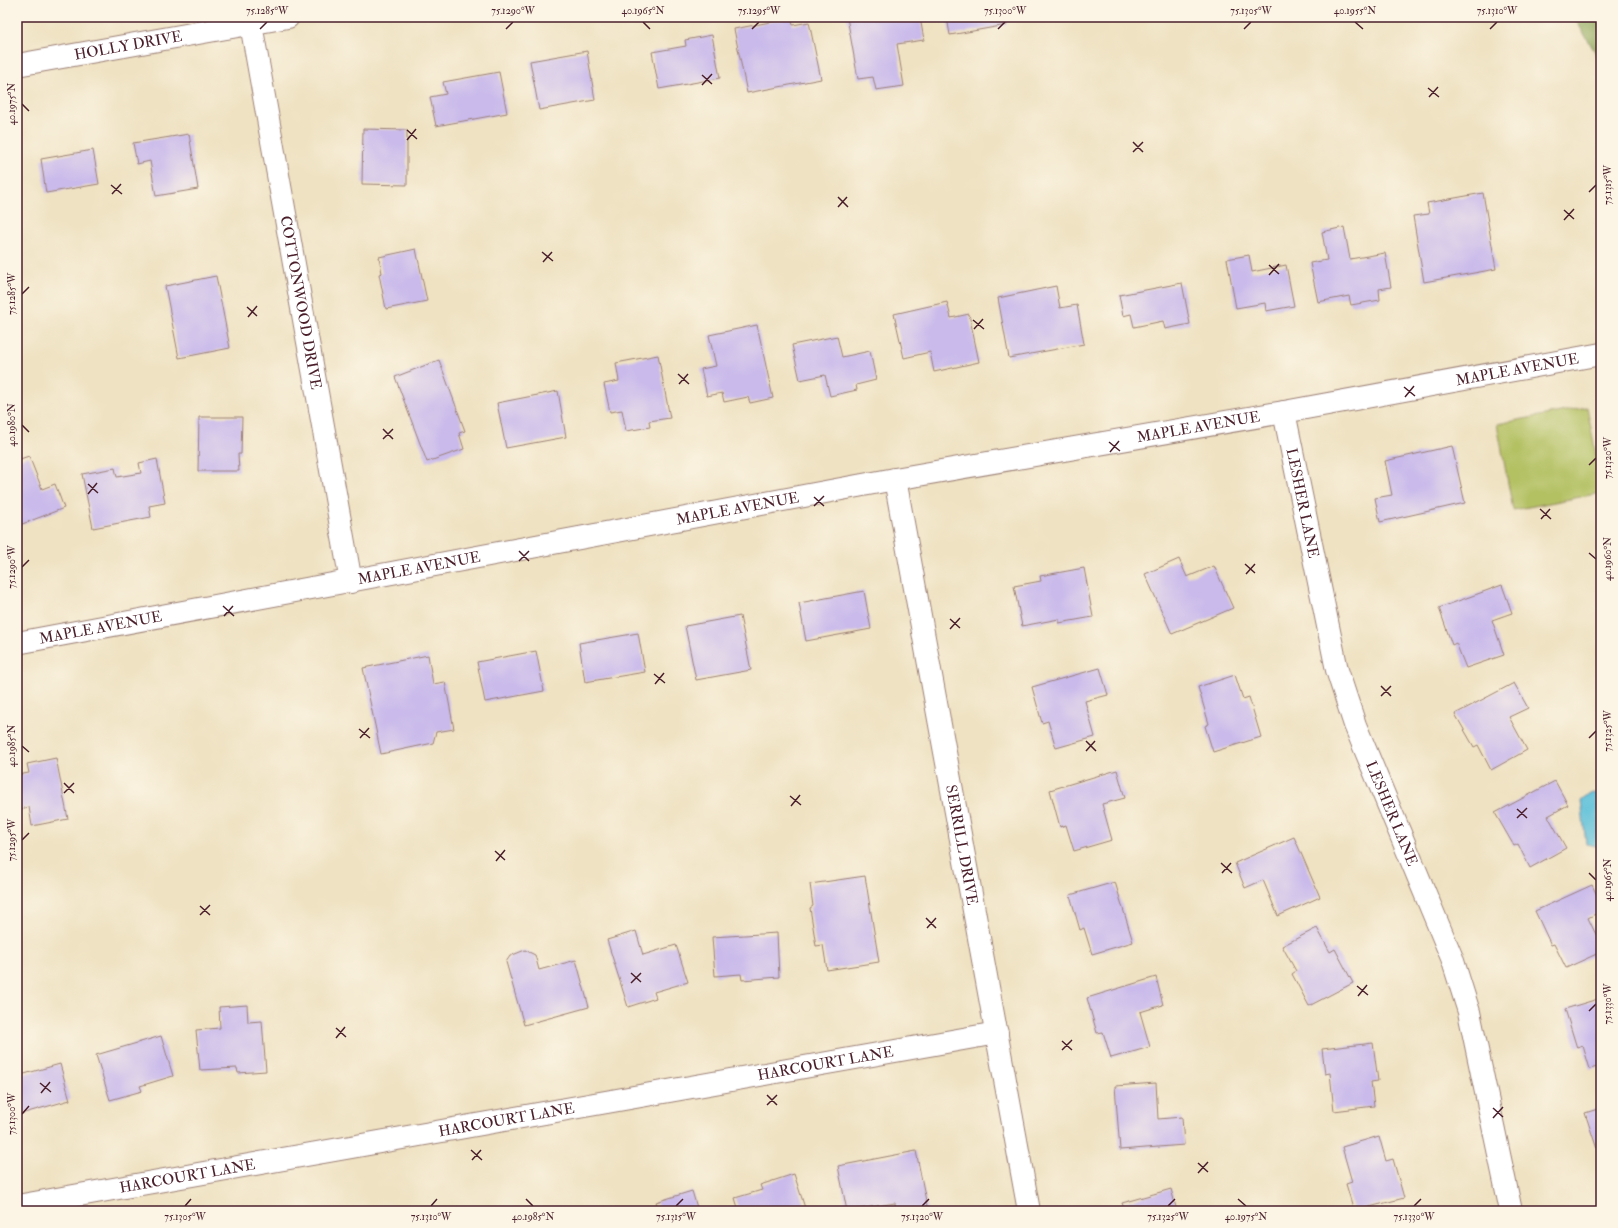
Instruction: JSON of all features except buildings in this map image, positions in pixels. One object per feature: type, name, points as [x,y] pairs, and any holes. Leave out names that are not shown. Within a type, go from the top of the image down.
[{"type":"street","name":"HOLLY DRIVE","points":[[17,65],[288,17]]},
{"type":"street","name":"COTTONWOOD DRIVE","points":[[251,24],[351,582]]},
{"type":"street","name":"MAPLE AVENUE","points":[[17,643],[351,582],[895,479],[1284,412],[1601,354]]},
{"type":"street","name":"LESHER LANE","points":[[1284,412],[1337,670],[1355,725],[1452,958],[1469,1012],[1511,1211]]},
{"type":"street","name":"SERRILL DRIVE","points":[[895,479],[1029,1211]]},
{"type":"street","name":"HARCOURT LANE","points":[[17,1206],[78,1203],[996,1033]]},
{"type":"green space","points":[[1574,17],[1601,17],[1601,62]]},
{"type":"green space","points":[[1587,407],[1601,481],[1601,493],[1513,510],[1497,424]]},
{"type":"water","points":[[1593,793],[1601,794],[1601,847],[1586,844],[1581,801]]}]
